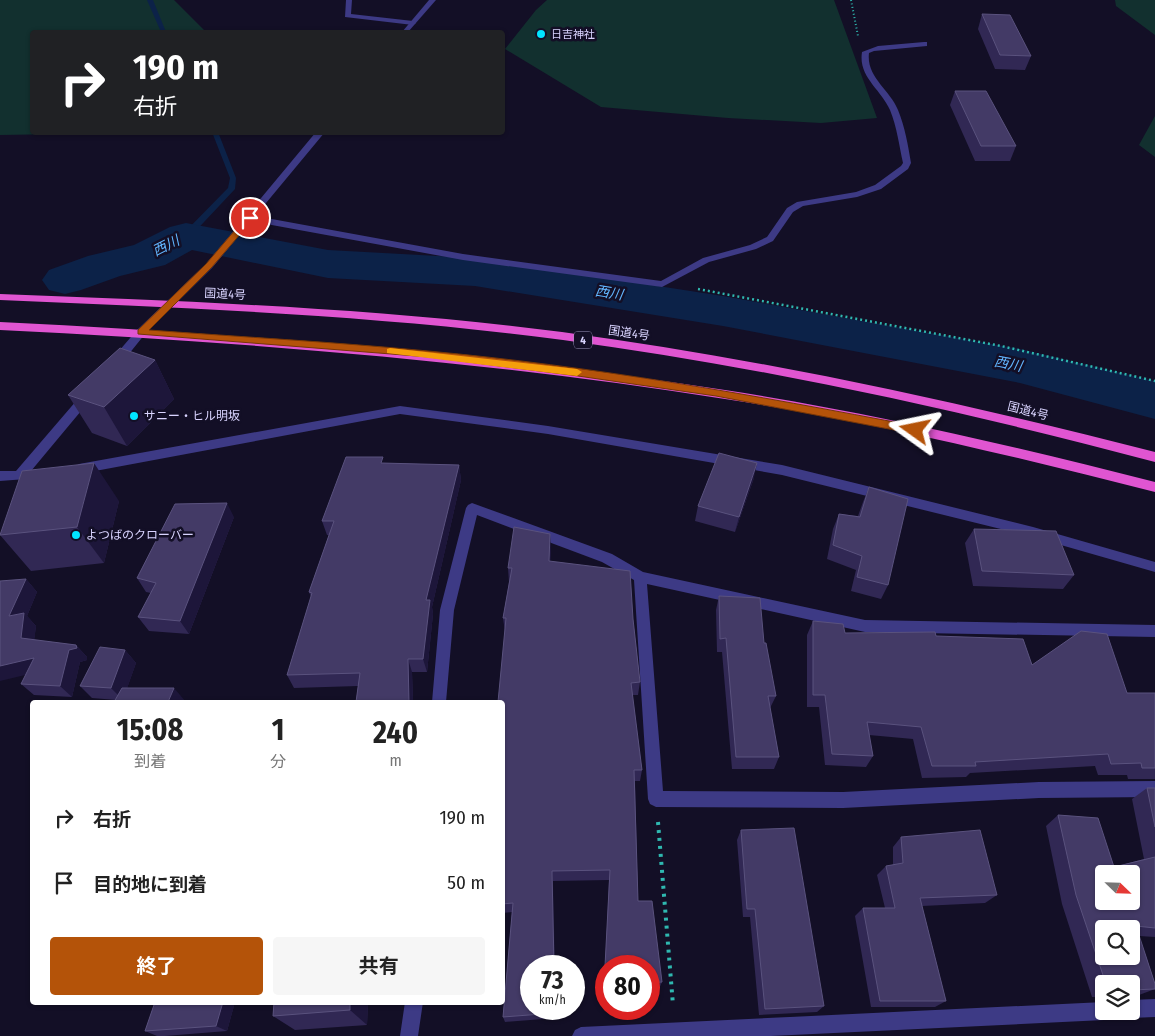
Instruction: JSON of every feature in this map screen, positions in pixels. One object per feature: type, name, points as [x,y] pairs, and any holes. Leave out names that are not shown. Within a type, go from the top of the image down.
[{"type":"highway","name":"国道4号","points":[[0,297],[310,312],[475,326],[631,346],[767,369],[926,400],[1155,457]]},
{"type":"highway","points":[[0,326],[141,332],[429,354],[571,371],[716,392],[858,418],[1036,456],[1155,487]]},
{"type":"street","points":[[349,0],[347,16],[413,23]]},
{"type":"street","points":[[407,30],[433,0]]},
{"type":"street","points":[[250,218],[463,257],[662,284],[706,260],[753,247],[770,239],[790,210],[800,204],[857,194],[878,187],[905,167],[907,163],[891,104],[870,77],[864,58],[866,52],[876,47],[908,47],[924,44]]},
{"type":"street","points":[[109,371],[141,332],[209,266],[319,135]]},
{"type":"street","points":[[18,476],[96,386]]},
{"type":"street","points":[[64,471],[400,410],[548,430],[782,470],[1033,532],[1155,567]]},
{"type":"street","points":[[0,476],[46,474]]},
{"type":"street","points":[[439,700],[446,610],[472,508],[606,558],[640,577],[866,626],[1155,631]]},
{"type":"street","points":[[640,577],[656,799],[843,800],[1039,790],[1155,789]]},
{"type":"street","points":[[409,1036],[414,1005]]},
{"type":"street","points":[[1140,1009],[1155,1008]]},
{"type":"street","points":[[581,1036],[1095,1011]]},
{"type":"path","points":[[852,0],[858,36],[866,52]]},
{"type":"path","points":[[662,284],[1001,346],[1155,381]]},
{"type":"path","points":[[656,799],[675,1032]]},
{"type":"green space","points":[[0,0],[174,0],[204,30],[30,30],[30,135],[0,135]]},
{"type":"green space","points":[[547,0],[834,0],[877,118],[821,123],[728,118],[601,107],[505,49],[536,10]]},
{"type":"green space","points":[[1115,0],[1155,0],[1155,35],[1116,6]]},
{"type":"green space","points":[[1155,116],[1155,157],[1139,145]]},
{"type":"building","points":[[982,14],[1010,15],[1031,56],[1000,55]]},
{"type":"building","points":[[955,91],[986,91],[1016,146],[981,146]]},
{"type":"building","points":[[120,348],[155,360],[104,407],[68,395]]},
{"type":"building","points":[[719,453],[757,463],[739,517],[698,506]]},
{"type":"building","points":[[346,457],[383,457],[381,463],[459,465],[426,600],[430,600],[423,659],[408,659],[409,700],[356,700],[360,673],[287,675],[312,593],[309,592],[334,521],[322,521]]},
{"type":"building","points":[[94,463],[77,527],[0,535],[22,471]]},
{"type":"building","points":[[869,487],[908,499],[888,585],[857,577],[862,556],[833,545],[839,514],[860,517]]},
{"type":"building","points":[[227,503],[180,621],[138,617],[156,583],[137,578],[175,504]]},
{"type":"building","points":[[514,527],[550,534],[549,561],[630,571],[640,682],[631,683],[642,770],[634,770],[638,901],[652,901],[659,955],[606,955],[610,870],[552,871],[554,955],[520,955],[520,1016],[503,1017],[513,903],[505,904],[505,700],[498,700],[506,618],[503,618],[512,568],[508,568]]},
{"type":"building","points":[[974,529],[1056,531],[1074,575],[982,571]]},
{"type":"building","points":[[26,579],[9,616],[24,613],[21,638],[76,645],[77,648],[69,650],[60,686],[21,684],[34,658],[0,666],[0,581]]},
{"type":"building","points":[[719,596],[760,598],[764,643],[766,643],[776,696],[768,696],[779,757],[736,757],[726,638],[720,639]]},
{"type":"building","points":[[813,621],[843,624],[845,633],[935,632],[936,636],[1023,639],[1032,665],[1081,631],[1107,634],[1127,693],[1155,693],[1155,768],[1142,768],[1141,763],[1111,764],[1108,754],[975,762],[976,766],[932,766],[921,727],[867,722],[873,756],[832,754],[825,695],[813,695]]},
{"type":"building","points":[[100,647],[125,650],[111,688],[80,686]]},
{"type":"building","points":[[122,688],[174,688],[169,700],[115,700]]},
{"type":"building","points":[[1147,788],[1155,788],[1155,827]]},
{"type":"building","points":[[1058,815],[1098,818],[1113,865],[1095,865],[1095,910],[1140,910],[1140,865],[1122,865],[1155,857],[1155,928],[1140,926],[1140,920],[1095,920],[1095,951],[1076,895]]},
{"type":"building","points":[[794,828],[824,1006],[765,1009],[755,909],[747,909],[741,830]]},
{"type":"building","points":[[980,830],[997,895],[920,898],[946,1001],[880,1001],[863,908],[895,908],[886,866],[903,863],[901,837]]},
{"type":"building","points":[[1140,938],[1155,989],[1140,990],[1140,975],[1103,975],[1100,965],[1140,965]]},
{"type":"building","points":[[660,966],[662,982],[660,982]]},
{"type":"building","points":[[154,1005],[222,1005],[216,1026],[145,1031]]},
{"type":"building","points":[[274,1005],[350,1005],[350,1010],[273,1016]]},
{"type":"waterway","points":[[150,0],[163,30]]},
{"type":"waterway","points":[[186,236],[231,189],[233,178],[216,135]]},
{"type":"waterway","name":"西川","points":[[65,280],[104,266],[149,255],[186,236],[328,264],[475,272],[723,311],[1020,366],[1155,400]]},
{"type":"slow traffic","points":[[390,351],[577,372]]},
{"type":"place","name":"日吉神社","points":[[541,34]]},
{"type":"place","name":"サニー・ヒル明坂","points":[[134,416]]},
{"type":"place","name":"よつばのクローバー","points":[[76,535]]},
{"type":"route","points":[[250,218],[209,266],[141,332],[429,354],[571,371],[716,392],[915,430]]}]
